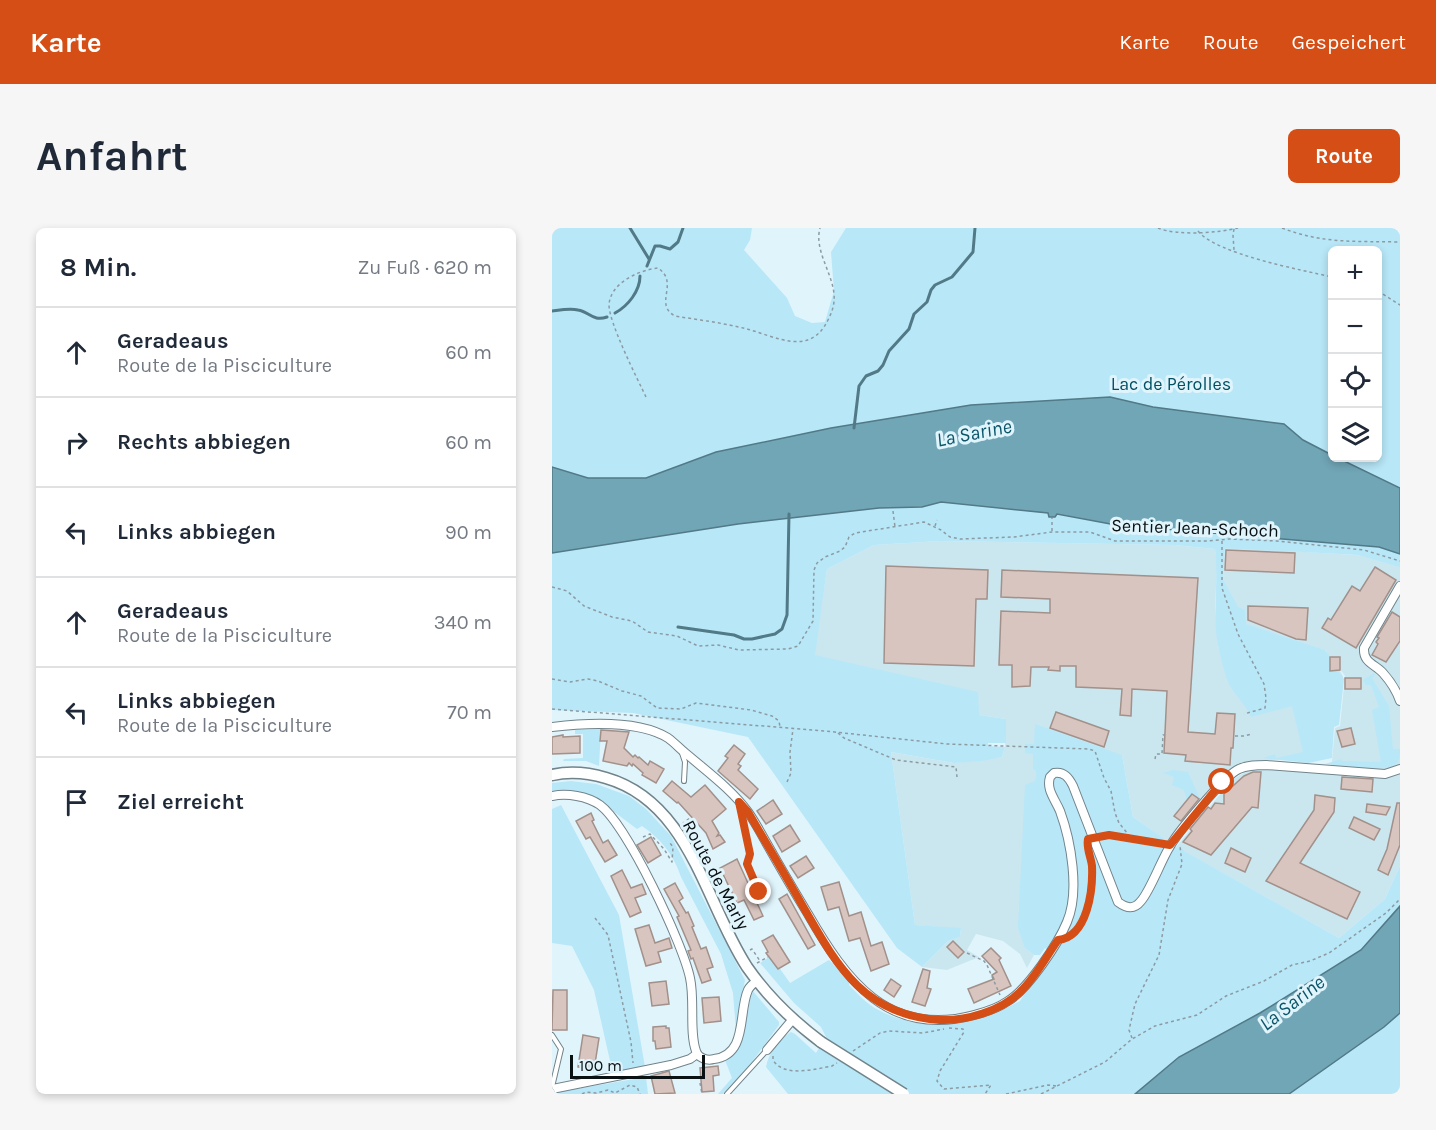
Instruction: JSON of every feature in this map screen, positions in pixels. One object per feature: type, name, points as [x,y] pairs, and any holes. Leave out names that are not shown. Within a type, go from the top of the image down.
[{"type":"main road","name":"Route de Marly","points":[[552,775],[585,774],[614,780],[638,792],[661,811],[686,845],[727,932],[758,981],[793,1019],[821,1042],[904,1094]]},
{"type":"street","points":[[1400,586],[1364,648],[1363,655],[1367,661],[1381,670],[1396,688],[1400,701]]},
{"type":"street","points":[[552,727],[594,724],[641,729],[668,738],[710,774],[748,812],[829,951],[855,984],[877,1002],[898,1013],[918,1018],[945,1020],[964,1018],[989,1011],[1007,1002],[1021,992],[1058,940],[1072,907],[1074,894],[1067,837],[1060,811],[1049,787],[1050,777],[1054,773],[1068,777],[1118,902],[1125,908],[1131,908],[1141,902],[1173,842],[1222,782],[1237,769],[1266,765],[1385,774],[1400,769]]},
{"type":"street","points":[[552,796],[562,794],[582,797],[600,805],[609,814],[630,846],[675,932],[690,975],[693,1001],[693,1044],[701,1058],[714,1060],[727,1054],[733,1048],[740,1033],[748,990],[758,981]]},
{"type":"street","points":[[767,1050],[793,1019]]},
{"type":"street","points":[[552,1088],[671,1065],[690,1059],[697,1054]]},
{"type":"lane","points":[[681,750],[685,762],[684,781]]},
{"type":"lane","points":[[739,802],[750,854],[747,864],[759,892]]},
{"type":"lane","points":[[552,1035],[561,1049],[552,1088]]},
{"type":"lane","points":[[727,1094],[767,1050]]},
{"type":"path","points":[[646,396],[625,353],[610,313],[611,295],[624,280],[647,269],[658,268],[665,273],[668,282],[666,306],[668,312],[675,316],[747,329],[777,340],[797,342],[813,339],[824,329],[834,309],[835,298],[819,243],[820,228]]},
{"type":"path","points":[[1158,228],[1178,232],[1238,228]]},
{"type":"path","points":[[1282,228],[1302,236],[1324,240],[1400,242]]},
{"type":"path","points":[[1234,229],[1234,251]]},
{"type":"path","points":[[1198,231],[1203,238],[1234,251],[1271,263],[1328,276]]},
{"type":"path","points":[[1382,294],[1400,305]]},
{"type":"path","points":[[893,511],[895,528]]},
{"type":"path","points":[[1052,518],[1052,532]]},
{"type":"path","points":[[934,527],[937,520]]},
{"type":"path","name":"Sentier Jean-Schoch","points":[[552,587],[567,591],[584,606],[612,617],[632,621],[648,632],[677,636],[698,646],[718,645],[739,650],[788,650],[798,646],[813,621],[813,578],[817,563],[840,551],[845,547],[849,537],[855,533],[895,528],[917,522],[934,527],[950,537],[960,539],[1014,537],[1052,532],[1090,532],[1115,541],[1277,541],[1364,550],[1400,561]]},
{"type":"path","points":[[1222,540],[1222,588],[1238,634],[1264,684],[1266,698],[1265,708],[1244,714]]},
{"type":"path","points":[[552,679],[570,682],[588,679],[598,681],[622,692],[641,696],[657,708],[681,709],[696,703],[751,710],[772,716],[780,728]]},
{"type":"path","points":[[552,709],[947,744],[1008,745],[1095,751],[1101,772],[1112,791],[1119,823],[1132,839]]},
{"type":"path","points":[[787,782],[791,773],[790,752],[793,729]]},
{"type":"path","points":[[838,733],[844,738],[896,760],[956,767],[957,777]]},
{"type":"path","points":[[1235,736],[1252,734]]},
{"type":"path","points":[[1155,759],[1156,754],[1162,754],[1163,735],[1165,735]]},
{"type":"path","points":[[682,825],[690,818]]},
{"type":"path","points":[[643,837],[650,834],[672,862],[673,848],[670,843]]},
{"type":"path","points":[[1093,837],[1109,835],[1180,844],[1182,864],[1168,900],[1159,955],[1135,1004],[1129,1030],[1132,1039]]},
{"type":"path","points":[[1058,940],[1062,940],[1074,931],[1084,919],[1091,899],[1092,877],[1089,852]]},
{"type":"path","points":[[717,893],[726,889]]},
{"type":"path","points":[[1041,1094],[1105,1062],[1132,1039],[1155,1026],[1197,1015],[1226,996],[1264,981],[1292,965],[1329,953],[1386,913],[1400,899]]},
{"type":"path","points":[[596,918],[608,935],[631,1042],[633,1072]]},
{"type":"path","points":[[750,950],[752,949],[758,962],[768,957]]},
{"type":"path","points":[[967,953],[984,961],[1000,996]]},
{"type":"path","points":[[849,1054],[880,1033],[889,1031],[923,1033],[963,1029],[964,1032],[940,1071],[937,1081],[944,1089],[991,1085],[984,1094]]},
{"type":"path","points":[[773,1060],[779,1066],[801,1071],[832,1066],[840,1060]]},
{"type":"path","points":[[700,1083],[702,1094]]},
{"type":"path","points":[[582,1094],[608,1090],[615,1093],[634,1085],[640,1094]]},
{"type":"path","points":[[1006,1094],[1048,1085],[1058,1086]]},
{"type":"shaded area","points":[[940,541],[1175,545],[1215,549],[1218,646],[1229,682],[1327,651],[1245,624],[1223,579],[1225,547],[1371,556],[1400,565],[1400,866],[1385,899],[1339,938],[1176,847],[1232,780],[1250,769],[1331,772],[1335,728],[1340,726],[1345,676],[1330,655],[1343,676],[1338,724],[1333,726],[1330,756],[1249,762],[1235,767],[1222,777],[1167,841],[1133,817],[1122,755],[1025,744],[1033,753],[1033,769],[1036,772],[1025,948],[1034,955],[1027,968],[1020,954],[1003,941],[976,934],[967,950],[979,957],[947,970],[922,967],[948,941],[960,937],[961,929],[915,925],[891,752],[954,763],[1002,757],[1005,747],[1006,719],[979,715],[814,655],[827,569],[874,545]]},
{"type":"green space","name":"Lac de Pérolles","points":[[552,228],[752,228],[750,240],[744,250],[787,298],[795,316],[812,323],[825,322],[834,291],[831,252],[846,228],[1400,228],[1400,567],[1358,555],[1225,548],[1223,579],[1238,607],[1245,610],[1246,624],[1325,650],[1330,657],[1330,670],[1337,670],[1344,679],[1339,725],[1334,727],[1332,758],[1308,763],[1263,758],[1275,754],[1276,758],[1303,752],[1292,706],[1251,717],[1228,682],[1216,634],[1215,549],[1175,545],[940,541],[874,545],[827,569],[815,655],[978,692],[979,715],[1006,719],[1006,743],[988,743],[988,746],[1005,747],[1002,757],[954,763],[891,752],[915,925],[961,928],[960,937],[948,941],[922,967],[897,948],[748,737],[633,713],[552,710]]},
{"type":"green space","points":[[1374,673],[1372,678],[1389,706],[1393,749],[1400,749],[1397,763],[1384,768],[1325,764],[1342,759],[1342,761],[1381,762],[1372,710],[1379,707],[1371,685],[1366,685],[1363,680]]},
{"type":"green space","points":[[1035,724],[1122,755],[1133,817],[1176,847],[1181,846],[1184,851],[1339,938],[1385,899],[1400,866],[1400,1094],[788,1094],[766,1067],[775,1047],[791,1032],[816,1053],[826,1037],[821,1027],[794,1003],[760,963],[771,956],[790,983],[829,960],[849,979],[849,985],[870,1005],[891,1016],[910,1022],[947,1024],[965,1022],[984,1017],[1020,1001],[1052,953],[1045,948],[1040,955],[1034,955],[1025,948],[1018,928],[1025,785],[1035,781],[1036,772],[1033,769],[1033,754],[1025,753],[1025,744],[1034,744]]},
{"type":"green space","points":[[601,729],[599,766],[586,761],[563,761],[564,759],[583,758],[583,734],[575,734],[575,730]]},
{"type":"green space","points":[[1173,770],[1188,772],[1201,801],[1192,794],[1187,800],[1184,790],[1172,785],[1174,777],[1163,773]]},
{"type":"green space","points":[[571,781],[596,784],[629,796],[646,809],[671,836],[745,980],[736,1031],[733,993],[721,954],[670,854],[649,831],[642,826],[637,829],[601,802],[583,794],[563,791],[552,793],[552,783]]},
{"type":"green space","points":[[561,805],[619,915],[645,1067],[613,1074],[594,990],[572,946],[552,943],[552,809]]},
{"type":"green space","points":[[752,990],[779,1022],[779,1025],[749,1066],[723,1094],[718,1094],[732,1078],[725,1060],[742,1037]]},
{"type":"green space","points":[[646,1077],[648,1094],[552,1094],[552,1093]]},
{"type":"water","name":"Lac de Pérolles","points":[[1110,397],[1153,407],[1284,424],[1303,440],[1328,453],[1328,462],[1346,462],[1400,488],[1400,554],[1379,547],[1116,525],[1057,514],[1055,517],[1049,517],[1048,513],[941,502],[922,507],[879,508],[738,524],[552,553],[552,467],[588,478],[646,478],[716,452],[831,428],[971,405]]},
{"type":"water","name":"La Sarine","points":[[1400,906],[1400,1013],[1384,1027],[1289,1094],[1135,1094],[1179,1057],[1260,1013],[1361,950]]},
{"type":"building","points":[[1226,550],[1295,553],[1294,573],[1225,570]]},
{"type":"building","points":[[886,566],[988,570],[987,599],[976,599],[974,666],[884,663]]},
{"type":"building","points":[[1375,567],[1396,580],[1356,648],[1322,628],[1328,618],[1331,620],[1352,586],[1360,591]]},
{"type":"building","points":[[1002,570],[1198,578],[1188,732],[1215,734],[1217,713],[1235,714],[1230,765],[1185,761],[1186,755],[1164,753],[1167,691],[1132,689],[1131,716],[1120,715],[1122,689],[1076,687],[1076,666],[1060,666],[1060,671],[1048,670],[1049,667],[1031,667],[1030,686],[1012,687],[1012,665],[999,665],[1001,611],[1050,613],[1050,599],[1001,597]]},
{"type":"building","points":[[1248,606],[1308,608],[1306,640],[1296,639],[1248,620]]},
{"type":"building","points":[[1392,612],[1400,617],[1400,641],[1386,662],[1372,655],[1378,644],[1376,642],[1379,638],[1377,637]]},
{"type":"building","points":[[1330,657],[1340,657],[1340,670],[1330,671]]},
{"type":"building","points":[[1345,678],[1361,678],[1361,689],[1345,689]]},
{"type":"building","points":[[1056,712],[1109,731],[1104,747],[1050,728]]},
{"type":"building","points":[[1351,728],[1355,744],[1342,747],[1337,731]]},
{"type":"building","points":[[601,730],[629,732],[624,748],[633,757],[635,755],[639,757],[648,765],[650,761],[664,769],[656,783],[642,775],[643,773],[633,764],[632,766],[629,763],[627,766],[603,761],[607,741],[600,741]]},
{"type":"building","points":[[563,735],[563,737],[580,736],[580,753],[552,754],[552,737]]},
{"type":"building","points":[[734,745],[745,754],[738,764],[741,766],[738,770],[758,789],[750,799],[718,771],[728,758],[725,756]]},
{"type":"building","points":[[1253,772],[1261,772],[1258,808],[1252,807],[1211,855],[1183,842],[1192,831],[1190,829],[1208,807],[1211,809],[1215,803],[1224,804],[1224,794],[1244,776]]},
{"type":"building","points":[[1342,777],[1373,779],[1372,792],[1341,789]]},
{"type":"building","points":[[672,781],[691,797],[705,785],[726,809],[712,821],[719,833],[717,836],[720,835],[725,842],[713,849],[706,833],[678,802],[663,791]]},
{"type":"building","points":[[1192,794],[1199,799],[1181,821],[1174,816]]},
{"type":"building","points":[[1315,795],[1335,798],[1334,812],[1300,863],[1360,892],[1347,919],[1266,881],[1314,810]]},
{"type":"building","points":[[773,800],[782,814],[766,824],[757,811]]},
{"type":"building","points":[[1397,803],[1400,803],[1400,845],[1388,875],[1378,870],[1387,849]]},
{"type":"building","points":[[1367,804],[1390,807],[1386,815],[1366,812]]},
{"type":"building","points":[[591,813],[594,820],[592,821],[603,843],[608,840],[617,855],[605,862],[590,837],[586,839],[576,821]]},
{"type":"building","points":[[1354,817],[1380,829],[1374,840],[1349,828]]},
{"type":"building","points":[[790,825],[800,841],[782,852],[773,836]]},
{"type":"building","points":[[651,837],[661,855],[648,863],[637,845]]},
{"type":"building","points":[[1231,848],[1251,858],[1245,872],[1225,863]]},
{"type":"building","points":[[806,856],[814,868],[798,878],[790,866]]},
{"type":"building","points":[[737,859],[763,916],[754,920],[744,900],[737,903],[720,868]]},
{"type":"building","points":[[622,870],[631,888],[642,884],[646,894],[635,898],[641,912],[630,917],[611,876]]},
{"type":"building","points":[[839,882],[849,916],[861,912],[871,946],[882,942],[889,964],[871,971],[860,938],[849,941],[839,907],[828,910],[821,887]]},
{"type":"building","points":[[675,883],[683,898],[679,901],[686,913],[688,912],[701,949],[706,947],[713,967],[707,969],[711,980],[702,983],[688,951],[691,950],[677,917],[679,916],[664,889]]},
{"type":"building","points":[[787,894],[815,945],[808,949],[779,899]]},
{"type":"building","points":[[649,925],[655,943],[669,938],[672,948],[658,952],[661,962],[646,966],[635,929]]},
{"type":"building","points":[[773,935],[790,962],[778,969],[766,953],[768,952],[762,941]]},
{"type":"building","points":[[953,941],[964,952],[958,958],[947,947]]},
{"type":"building","points":[[991,948],[1001,958],[999,960],[1011,986],[974,1003],[968,989],[994,979],[992,975],[997,972],[982,956]]},
{"type":"building","points":[[923,969],[930,971],[927,988],[931,989],[925,1006],[912,1002]]},
{"type":"building","points":[[891,979],[901,986],[894,997],[884,990]]},
{"type":"building","points":[[666,981],[669,1004],[652,1006],[649,983]]},
{"type":"building","points":[[553,990],[567,990],[567,1030],[552,1030]]},
{"type":"building","points":[[719,997],[721,1021],[704,1023],[702,998]]},
{"type":"building","points":[[666,1026],[669,1028],[671,1047],[656,1049],[655,1041],[653,1041],[653,1027]]},
{"type":"building","points":[[583,1035],[599,1038],[594,1070],[578,1067]]},
{"type":"building","points":[[718,1066],[719,1075],[713,1076],[714,1091],[702,1092],[700,1068]]},
{"type":"building","points":[[669,1071],[675,1093],[655,1094],[651,1076]]},
{"type":"waterway","points":[[630,228],[649,259]]},
{"type":"waterway","points":[[647,266],[655,246],[670,249],[678,242],[683,228]]},
{"type":"waterway","points":[[854,428],[859,386],[866,376],[878,371],[883,365],[889,351],[909,329],[914,314],[927,302],[935,285],[952,277],[973,252],[975,228]]},
{"type":"waterway","points":[[615,313],[632,298],[638,287],[640,276]]},
{"type":"waterway","points":[[552,311],[575,309],[595,318],[607,317]]},
{"type":"waterway","points":[[678,627],[734,635],[744,639],[775,634],[782,629],[787,615],[789,514]]},
{"type":"route","points":[[759,892],[747,864],[750,854],[739,802],[748,812],[829,951],[855,984],[877,1002],[898,1013],[918,1018],[945,1020],[964,1018],[989,1011],[1021,992],[1058,940],[1062,940],[1074,931],[1084,919],[1091,899],[1091,862],[1086,842],[1088,839],[1109,835],[1170,845],[1222,782]]}]
